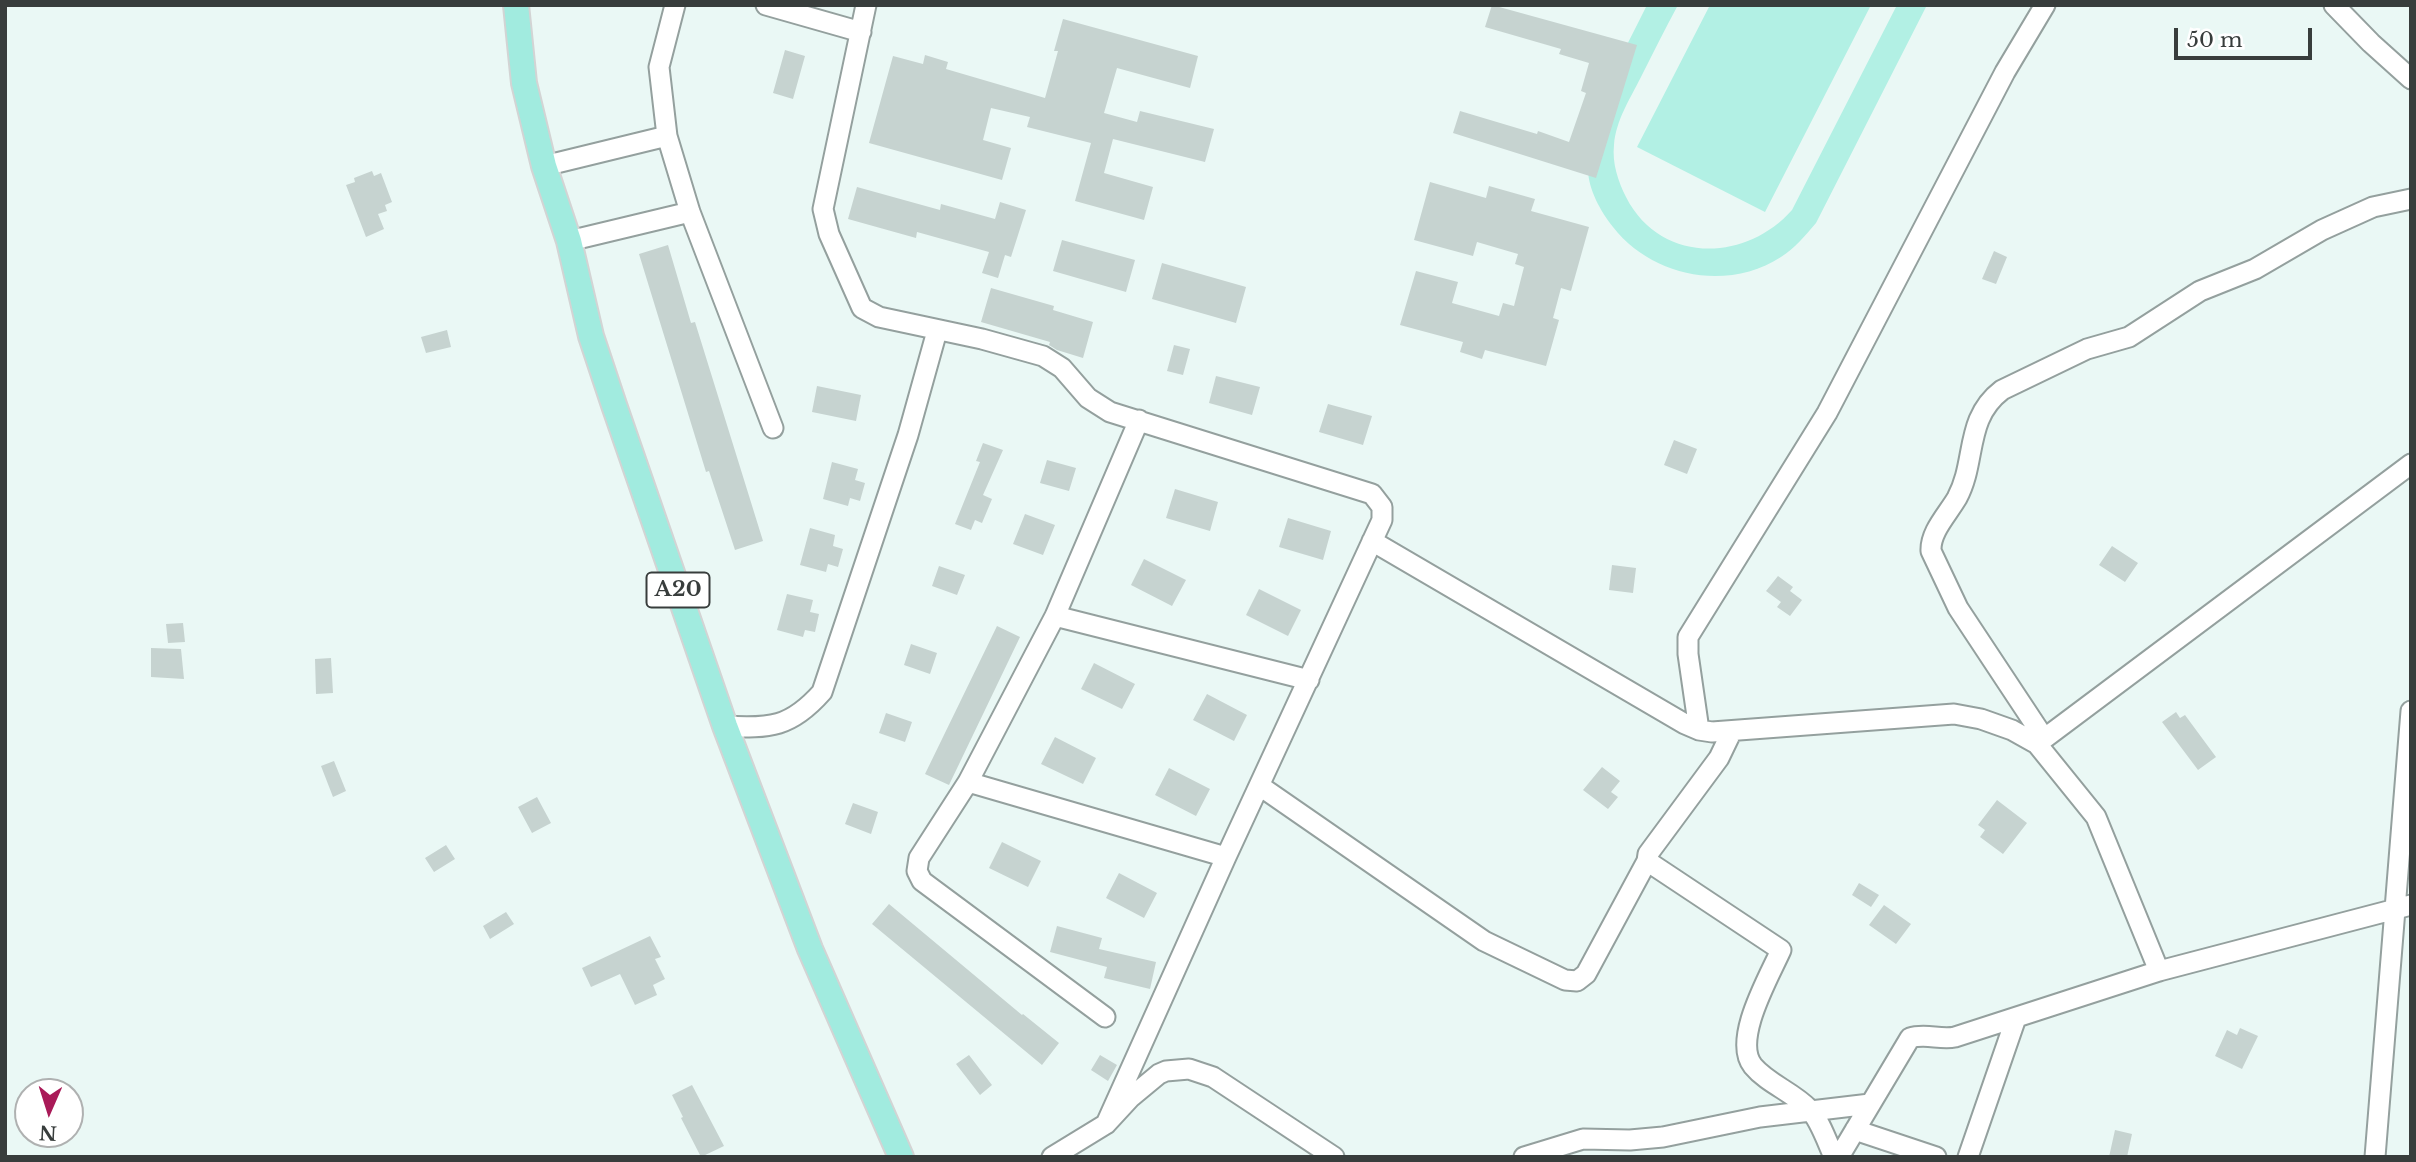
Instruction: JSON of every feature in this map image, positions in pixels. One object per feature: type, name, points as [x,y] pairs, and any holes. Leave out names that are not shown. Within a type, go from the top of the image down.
[{"type":"main road","name":"A20","points":[[516,5],[524,83],[544,166],[569,241],[591,337],[725,726],[810,949],[901,1157]]},
{"type":"street","points":[[675,5],[659,67],[667,136],[690,212],[773,428]]},
{"type":"street","points":[[766,5],[861,32]]},
{"type":"street","points":[[866,5],[823,209],[829,234],[862,308],[878,317],[982,339],[1043,356],[1055,361],[1097,406],[1372,494],[1382,506],[1382,520],[1373,541],[1106,1124]]},
{"type":"street","points":[[1699,730],[1688,637],[1827,413],[2005,72],[2045,5]]},
{"type":"street","points":[[2334,5],[2411,79]]},
{"type":"street","points":[[544,166],[667,136]]},
{"type":"street","points":[[2159,971],[2096,817],[2041,741],[1958,608],[1931,551],[1930,541],[1958,496],[1966,477],[1975,428],[1982,411],[2001,390],[2087,349],[2129,337],[2200,290],[2255,269],[2322,230],[2373,207],[2411,198]]},
{"type":"street","points":[[569,241],[690,212]]},
{"type":"street","points":[[725,726],[754,728],[782,723],[806,711],[822,692],[908,435],[937,331]]},
{"type":"street","points":[[1105,1017],[922,881],[917,871],[919,858],[968,782],[1055,616],[1139,420]]},
{"type":"street","points":[[2041,741],[2411,464]]},
{"type":"street","points":[[1373,541],[1699,730],[1732,731],[1954,714],[1981,719],[2041,741]]},
{"type":"street","points":[[1055,616],[1309,680]]},
{"type":"street","points":[[2375,1157],[2403,908],[2411,710]]},
{"type":"street","points":[[1260,786],[1484,941],[1565,980],[1577,981],[1586,975],[1647,861],[1648,854],[1719,758],[1732,731]]},
{"type":"street","points":[[968,782],[1226,857]]},
{"type":"street","points":[[1647,861],[1781,950],[1757,1004],[1746,1041],[1746,1051],[1755,1068],[1811,1110],[1836,1157],[1910,1038],[1918,1035],[1955,1037],[2159,971],[2403,908]]},
{"type":"street","points":[[1968,1157],[2015,1018]]},
{"type":"street","points":[[1052,1157],[1106,1124],[1130,1098],[1159,1074],[1189,1069],[1213,1077],[1334,1157]]},
{"type":"street","points":[[1524,1157],[1583,1139],[1630,1140],[1663,1137],[1760,1117],[1870,1104]]},
{"type":"street","points":[[1854,1130],[1936,1157]]},
{"type":"green space","points":[[1647,5],[1678,5],[1621,118],[1614,145],[1616,172],[1626,197],[1641,219],[1660,235],[1681,245],[1704,248],[1728,247],[1751,240],[1773,227],[1792,210],[1897,5],[1927,5],[1816,223],[1791,250],[1760,268],[1714,276],[1669,268],[1648,258],[1629,244],[1608,221],[1596,200],[1588,169],[1595,106]]},
{"type":"green space","points":[[1710,5],[1871,5],[1765,212],[1637,147]]},
{"type":"building","points":[[1492,5],[1637,45],[1596,178],[1453,133],[1460,111],[1537,134],[1538,131],[1569,142],[1586,93],[1581,91],[1589,63],[1559,54],[1561,49],[1485,27]]},
{"type":"building","points":[[1063,19],[1198,56],[1190,88],[1117,68],[1104,113],[1137,122],[1140,111],[1214,129],[1205,162],[1113,139],[1104,173],[1153,187],[1144,220],[1075,201],[1091,143],[1027,127],[1030,117],[991,108],[983,140],[1011,148],[1002,180],[869,143],[893,56],[923,64],[925,55],[948,62],[946,69],[1045,98],[1058,51],[1054,51]]},
{"type":"building","points":[[785,50],[805,56],[793,99],[773,93]]},
{"type":"building","points":[[372,171],[374,176],[381,173],[392,202],[385,205],[387,211],[378,214],[384,229],[366,237],[346,185],[355,182],[354,178]]},
{"type":"building","points":[[1430,182],[1486,198],[1489,186],[1535,199],[1531,211],[1589,227],[1571,291],[1561,288],[1553,318],[1559,320],[1546,366],[1485,350],[1482,359],[1460,352],[1463,342],[1400,325],[1416,271],[1458,282],[1452,303],[1499,316],[1503,303],[1514,306],[1524,267],[1515,264],[1518,254],[1477,242],[1473,256],[1414,240]]},
{"type":"building","points":[[857,187],[940,210],[941,204],[995,219],[1000,202],[1026,210],[1011,257],[1005,255],[998,278],[982,273],[989,252],[917,232],[916,238],[848,219]]},
{"type":"building","points":[[1062,240],[1135,260],[1126,292],[1053,271]]},
{"type":"building","points":[[668,245],[691,323],[695,322],[763,541],[735,550],[709,471],[706,472],[639,254]]},
{"type":"building","points":[[1994,251],[2007,257],[1996,284],[1982,279]]},
{"type":"building","points":[[1162,263],[1246,287],[1236,323],[1152,299]]},
{"type":"building","points":[[991,288],[1054,306],[1053,310],[1093,322],[1083,358],[1057,350],[1049,345],[1050,342],[981,322]]},
{"type":"building","points":[[447,330],[451,347],[426,353],[421,337]]},
{"type":"building","points":[[1174,345],[1190,349],[1183,375],[1167,371]]},
{"type":"building","points":[[1216,376],[1260,387],[1252,415],[1209,403]]},
{"type":"building","points":[[817,386],[861,395],[856,421],[812,412]]},
{"type":"building","points":[[1328,404],[1372,416],[1363,445],[1319,432]]},
{"type":"building","points":[[1674,440],[1697,449],[1687,474],[1664,465]]},
{"type":"building","points":[[983,443],[1003,450],[983,495],[992,499],[982,523],[975,520],[971,530],[955,524],[980,462],[976,461]]},
{"type":"building","points":[[1047,460],[1076,468],[1069,491],[1040,483]]},
{"type":"building","points":[[832,462],[858,469],[855,480],[865,483],[860,501],[850,498],[848,506],[823,499]]},
{"type":"building","points":[[1175,489],[1218,502],[1210,531],[1166,518]]},
{"type":"building","points":[[1025,514],[1055,525],[1043,555],[1013,544]]},
{"type":"building","points":[[1288,518],[1331,531],[1323,560],[1279,547]]},
{"type":"building","points":[[810,528],[835,535],[833,546],[843,549],[838,567],[828,564],[826,572],[800,565]]},
{"type":"building","points":[[2112,546],[2138,563],[2125,582],[2099,565]]},
{"type":"building","points":[[1144,559],[1186,580],[1172,606],[1131,585]]},
{"type":"building","points":[[1612,565],[1636,568],[1633,593],[1609,590]]},
{"type":"building","points":[[939,566],[965,575],[957,595],[932,586]]},
{"type":"building","points":[[1778,576],[1793,587],[1790,591],[1802,600],[1790,616],[1777,607],[1781,602],[1766,591]]},
{"type":"building","points":[[1259,589],[1301,610],[1288,636],[1246,615]]},
{"type":"building","points":[[787,594],[813,600],[810,612],[819,614],[815,632],[805,630],[803,637],[777,630]]},
{"type":"building","points":[[183,623],[185,642],[168,643],[166,624]]},
{"type":"building","points":[[997,626],[1020,637],[949,785],[925,774]]},
{"type":"building","points":[[911,644],[937,653],[930,674],[904,665]]},
{"type":"building","points":[[151,648],[181,649],[184,679],[151,677]]},
{"type":"building","points":[[331,658],[333,693],[316,694],[315,659]]},
{"type":"building","points":[[1094,663],[1135,684],[1122,709],[1081,689]]},
{"type":"building","points":[[1207,694],[1247,715],[1234,741],[1193,720]]},
{"type":"building","points":[[2176,712],[2180,718],[2185,715],[2216,757],[2198,770],[2162,722]]},
{"type":"building","points":[[886,713],[912,722],[905,742],[879,733]]},
{"type":"building","points":[[1055,737],[1096,758],[1083,784],[1041,764]]},
{"type":"building","points":[[334,761],[346,791],[333,797],[321,766]]},
{"type":"building","points":[[1602,767],[1620,781],[1611,792],[1618,797],[1608,809],[1583,790]]},
{"type":"building","points":[[1169,768],[1210,789],[1196,816],[1155,795]]},
{"type":"building","points":[[537,797],[551,823],[532,833],[518,807]]},
{"type":"building","points":[[1997,800],[2027,823],[2003,854],[1980,837],[1985,830],[1978,825]]},
{"type":"building","points":[[853,803],[878,812],[871,834],[845,824]]},
{"type":"building","points":[[1002,842],[1041,861],[1028,887],[989,868]]},
{"type":"building","points":[[446,845],[455,859],[434,872],[425,858]]},
{"type":"building","points":[[1119,873],[1157,893],[1144,918],[1106,898]]},
{"type":"building","points":[[1859,883],[1879,895],[1871,907],[1852,895]]},
{"type":"building","points":[[889,904],[1059,1043],[1042,1065],[872,924]]},
{"type":"building","points":[[1884,905],[1911,924],[1896,944],[1869,925]]},
{"type":"building","points":[[506,912],[514,924],[490,939],[483,926]]},
{"type":"building","points":[[1057,926],[1102,938],[1099,949],[1156,962],[1150,989],[1104,978],[1107,967],[1050,952]]},
{"type":"building","points":[[650,936],[661,957],[655,959],[665,979],[653,985],[657,995],[635,1005],[620,974],[591,987],[582,968]]},
{"type":"building","points":[[2240,1028],[2258,1036],[2242,1069],[2215,1056],[2227,1030],[2237,1035]]},
{"type":"building","points":[[969,1055],[992,1085],[980,1095],[956,1064]]},
{"type":"building","points":[[1100,1055],[1117,1065],[1108,1081],[1091,1070]]},
{"type":"building","points":[[692,1085],[724,1146],[701,1157],[672,1095]]},
{"type":"building","points":[[2115,1130],[2132,1134],[2127,1157],[2109,1157]]}]
